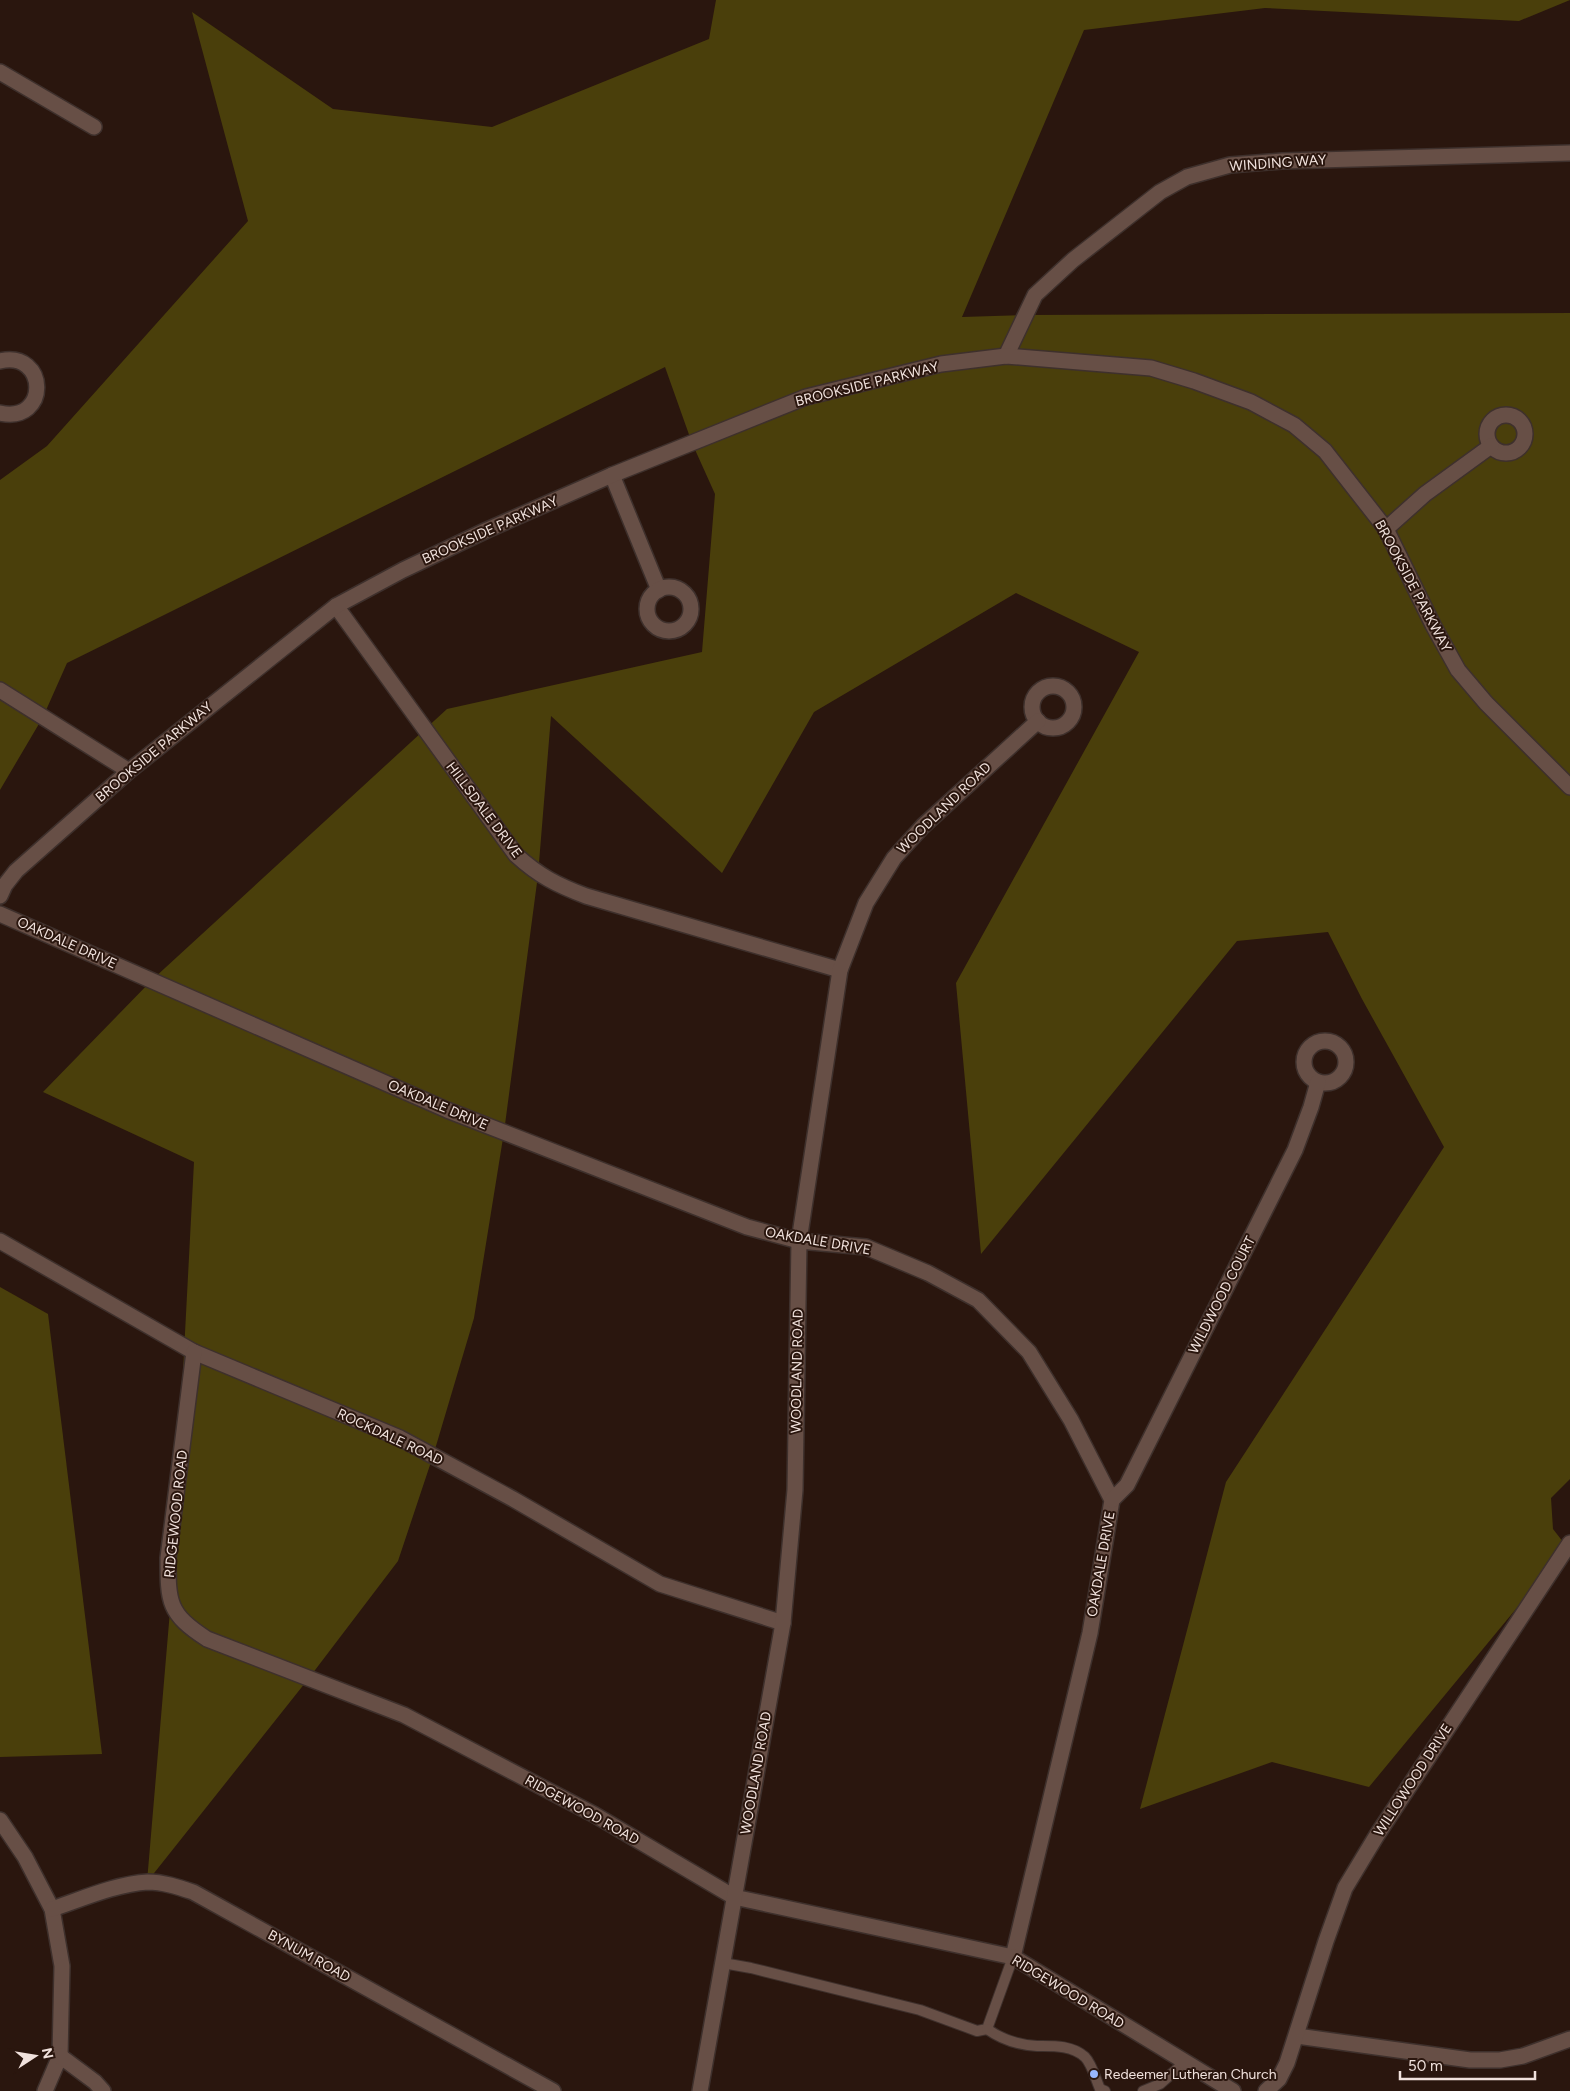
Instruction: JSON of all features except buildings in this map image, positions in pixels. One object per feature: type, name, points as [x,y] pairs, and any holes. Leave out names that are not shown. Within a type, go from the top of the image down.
[{"type":"street","points":[[0,72],[94,127]]},
{"type":"street","name":"WINDING WAY","points":[[1006,356],[1035,295],[1073,260],[1160,192],[1187,177],[1230,165],[1282,161],[1570,153]]},
{"type":"street","name":"BROOKSIDE PARKWAY","points":[[0,896],[5,885],[16,871],[129,771],[336,606],[395,574],[487,530],[612,475],[806,397],[941,364],[1006,356],[1151,368],[1194,381],[1251,402],[1294,425],[1325,451],[1386,529],[1433,625],[1458,670],[1486,703],[1568,782]]},
{"type":"street","points":[[0,362],[9,360],[25,364],[32,370],[37,387],[36,395],[26,409],[10,415],[0,413]]},
{"type":"street","points":[[1386,529],[1425,494],[1491,446]]},
{"type":"street","points":[[612,475],[658,590]]},
{"type":"street","name":"HILLSDALE DRIVE","points":[[336,606],[516,855],[538,875],[586,896],[840,970]]},
{"type":"street","points":[[0,690],[129,771]]},
{"type":"street","name":"WOODLAND ROAD","points":[[700,2091],[783,1622],[794,1490],[799,1240],[840,970],[866,903],[894,858],[930,819],[1038,721]]},
{"type":"street","name":"OAKDALE DRIVE","points":[[0,914],[447,1110],[747,1227],[799,1240],[866,1247],[928,1273],[978,1300],[1029,1352],[1071,1420],[1112,1500],[1090,1633],[1013,1957]]},
{"type":"street","name":"WILDWOOD COURT","points":[[1112,1500],[1127,1485],[1295,1150],[1312,1107],[1318,1082]]},
{"type":"street","name":"ROCKDALE ROAD","points":[[0,1241],[194,1352],[400,1438],[513,1498],[660,1584],[783,1622]]},
{"type":"street","name":"RIDGEWOOD ROAD","points":[[194,1352],[168,1558],[168,1587],[173,1609],[186,1625],[207,1639],[404,1715],[595,1815],[734,1897],[1013,1957],[1233,2091]]},
{"type":"street","name":"WILLOWOOD DRIVE","points":[[1297,2036],[1326,1941],[1345,1888],[1377,1835],[1570,1544]]},
{"type":"street","points":[[0,1820],[25,1857],[52,1909],[62,1966],[60,2056],[44,2091]]},
{"type":"street","name":"BYNUM ROAD","points":[[52,1909],[104,1892],[147,1882],[169,1884],[193,1892],[553,2091]]},
{"type":"street","points":[[1266,2091],[1279,2079],[1297,2036],[1470,2060],[1500,2060],[1523,2056],[1570,2039]]},
{"type":"street","points":[[60,2056],[95,2082],[103,2091]]},
{"type":"lane","points":[[987,2029],[1013,1957]]},
{"type":"lane","points":[[723,1963],[751,1968],[920,2010],[977,2031],[987,2029],[1000,2038],[1037,2046],[1052,2044],[1070,2049],[1086,2057],[1100,2089],[1105,2091]]},
{"type":"lane","points":[[1143,2091],[1160,2084],[1185,2062]]},
{"type":"shaded area","points":[[716,0],[1570,0],[1519,21],[1265,8],[1084,30],[962,317],[1026,315],[1570,313],[1570,1479],[1551,1498],[1553,1529],[1567,1547],[1369,1787],[1272,1762],[1140,1809],[1226,1482],[1444,1147],[1362,999],[1328,932],[1237,941],[981,1254],[956,983],[1139,652],[1016,593],[814,712],[722,873],[551,716],[538,875],[504,1132],[474,1318],[433,1456],[398,1561],[309,1678],[147,1882],[171,1599],[194,1162],[43,1092],[153,979],[447,709],[702,652],[715,494],[692,443],[665,367],[67,663],[43,717],[0,790],[0,480],[47,446],[248,221],[192,12],[333,109],[492,127],[709,39]]},
{"type":"shaded area","points":[[0,1287],[48,1314],[102,1754],[0,1757]]},
{"type":"place","name":"Redeemer Lutheran Church","points":[[1094,2074]]}]
